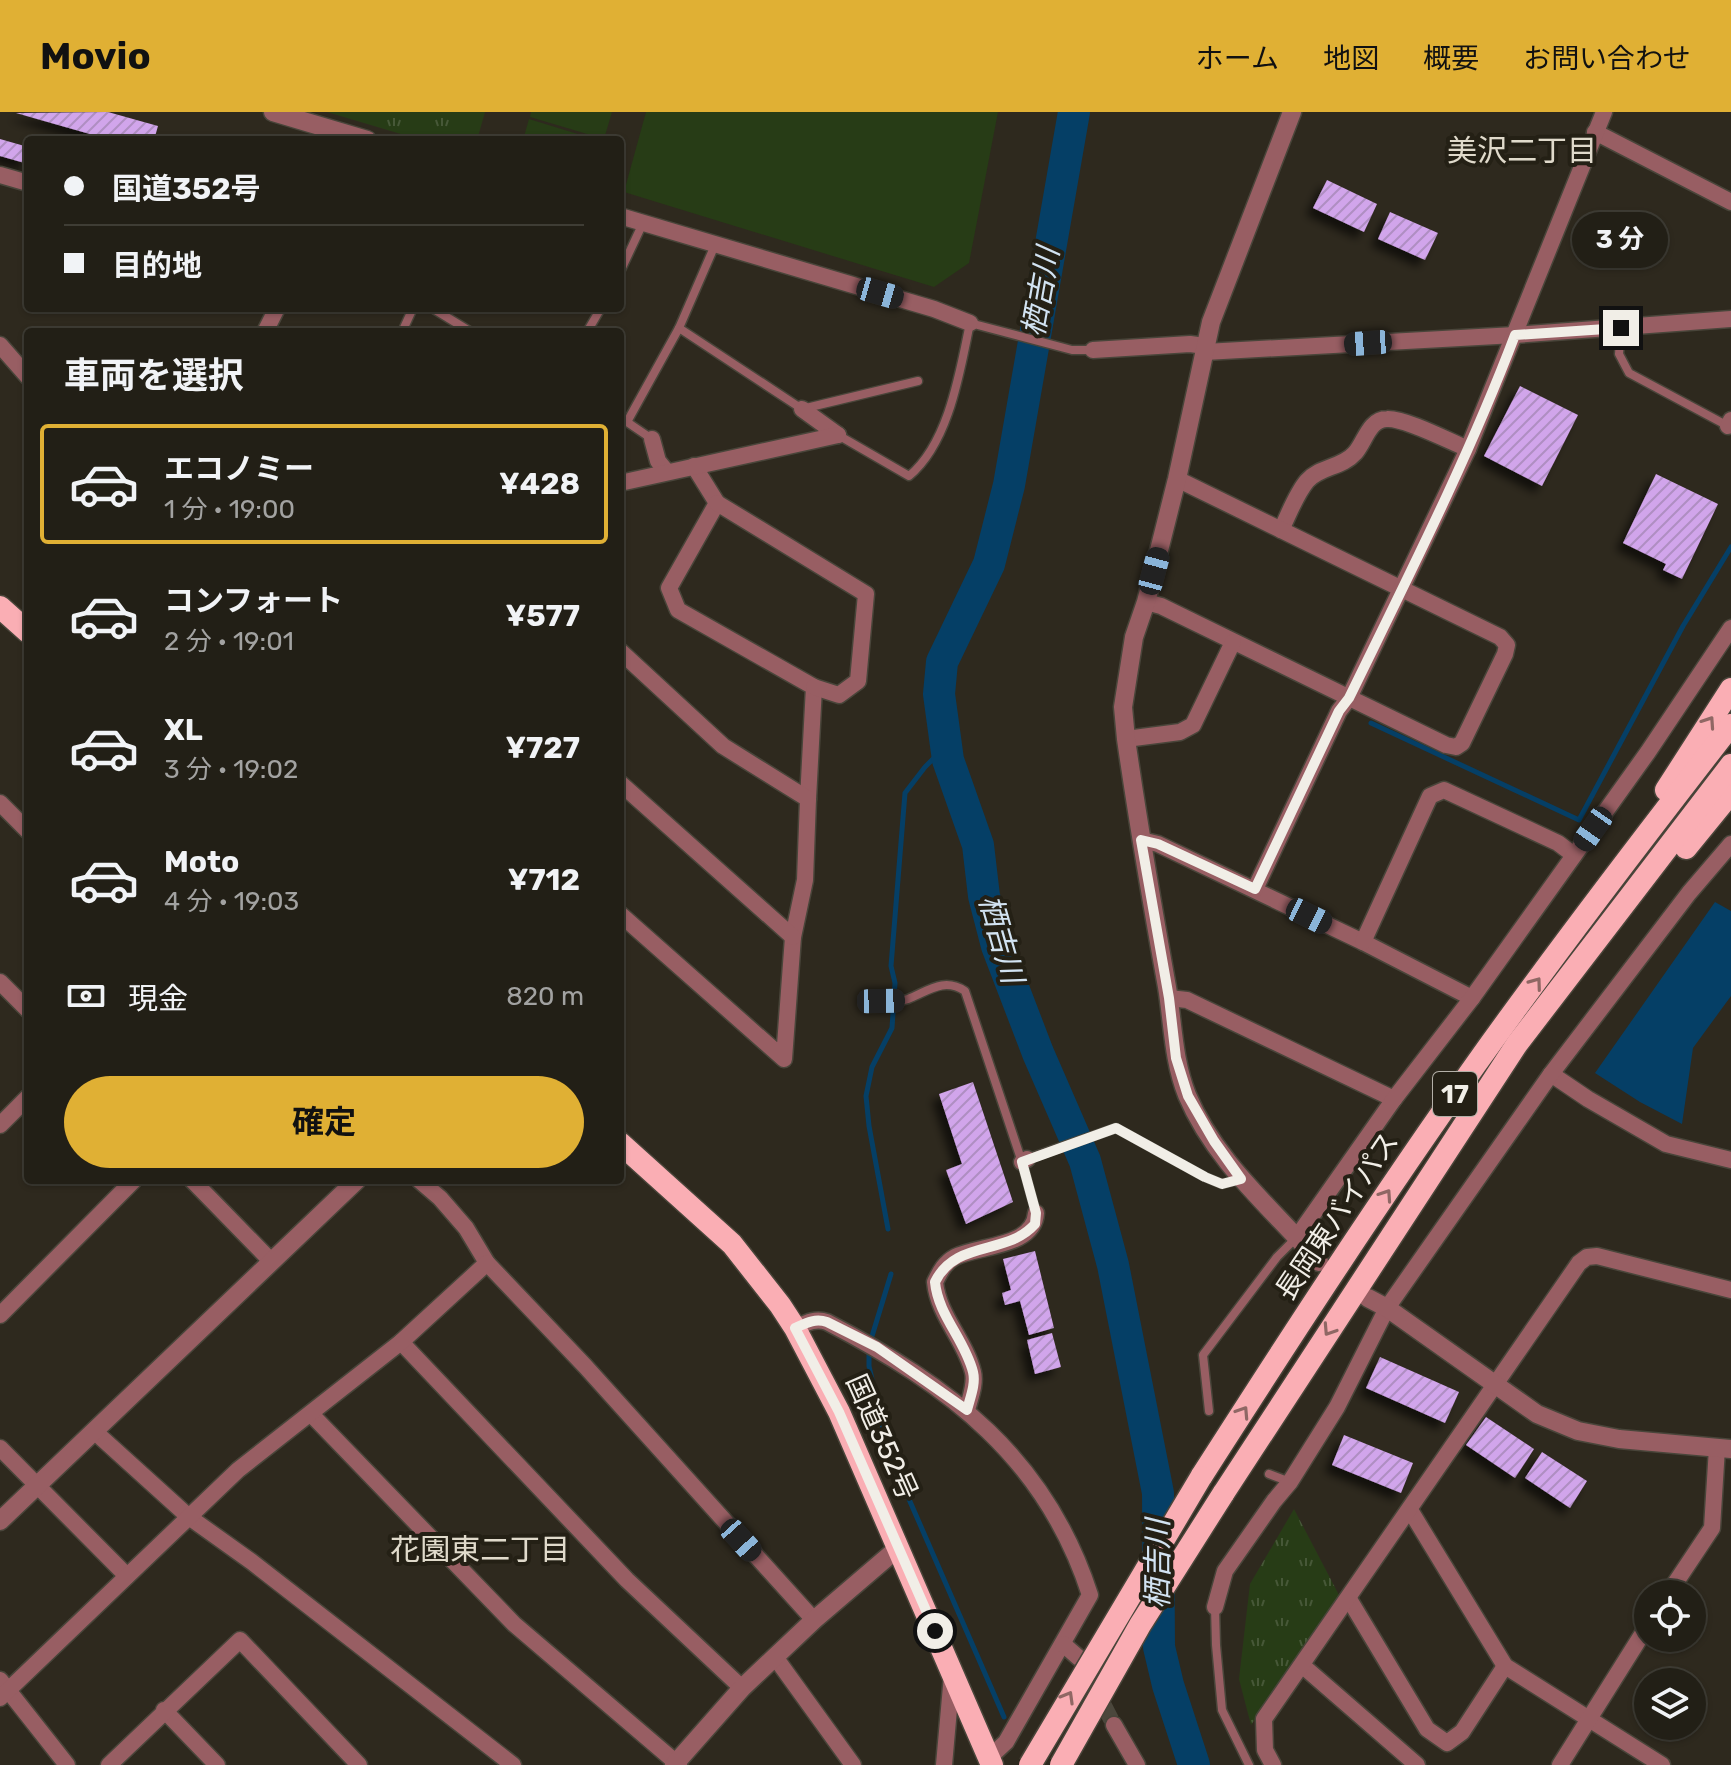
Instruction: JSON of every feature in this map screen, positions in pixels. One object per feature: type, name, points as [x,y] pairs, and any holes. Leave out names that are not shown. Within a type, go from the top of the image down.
[{"type":"highway","points":[[0,607],[24,623]]},
{"type":"highway","name":"17","points":[[1608,883],[1731,689]]},
{"type":"highway","name":"長岡東バイパス","points":[[1030,1765],[1201,1477],[1399,1175],[1608,883],[1731,725]]},
{"type":"highway","name":"長岡東バイパス","points":[[1061,1765],[1140,1625],[1517,1044],[1731,765]]},
{"type":"highway","name":"17","points":[[1451,1146],[1731,793]]},
{"type":"highway","name":"国道352号","points":[[624,1147],[732,1244],[795,1328],[839,1412],[974,1726],[984,1763]]},
{"type":"street","points":[[273,112],[354,136]]},
{"type":"street","points":[[1292,112],[1211,322],[1177,479],[1134,637],[1123,707],[1176,1058],[1188,1096],[1241,1179],[1319,1262]]},
{"type":"street","points":[[1255,889],[1468,449],[1604,112]]},
{"type":"street","points":[[1595,132],[1731,202]]},
{"type":"street","points":[[0,175],[24,182]]},
{"type":"street","points":[[624,217],[934,309],[977,326]]},
{"type":"street","points":[[1093,350],[1190,344],[1205,349],[1515,335],[1731,319]]},
{"type":"street","points":[[0,345],[24,372]]},
{"type":"street","points":[[802,409],[838,435]]},
{"type":"street","points":[[1281,530],[1304,484],[1318,472],[1347,461],[1373,424],[1383,419],[1402,422],[1468,449]]},
{"type":"street","points":[[624,482],[838,435]]},
{"type":"street","points":[[652,439],[658,461],[667,472]]},
{"type":"street","points":[[694,466],[717,503],[866,594],[858,681],[839,695],[814,687],[678,610],[669,588],[717,503]]},
{"type":"street","points":[[1146,602],[1161,606],[1446,745],[1456,747],[1462,743],[1505,654],[1507,645],[1500,637],[1177,479]]},
{"type":"street","points":[[1297,1237],[1648,752],[1731,628]]},
{"type":"street","points":[[1126,739],[1180,732],[1193,725],[1233,642]]},
{"type":"street","points":[[624,655],[723,746],[808,799]]},
{"type":"street","points":[[624,918],[784,1059],[793,937],[805,880],[814,687]]},
{"type":"street","points":[[624,787],[793,937]]},
{"type":"street","points":[[1363,942],[1430,796],[1444,790],[1558,843],[1574,855]]},
{"type":"street","points":[[0,803],[24,827]]},
{"type":"street","points":[[1141,840],[1158,844],[1255,889],[1472,998]]},
{"type":"street","points":[[1215,1607],[1225,1571],[1290,1482],[1337,1407],[1387,1308],[1551,1074],[1689,893],[1731,844]]},
{"type":"street","points":[[0,982],[24,1006]]},
{"type":"street","points":[[1169,998],[1187,1000],[1394,1099]]},
{"type":"street","points":[[1551,1074],[1666,1144],[1731,1160]]},
{"type":"street","points":[[0,1125],[24,1101]]},
{"type":"street","points":[[0,1315],[130,1184]]},
{"type":"street","points":[[196,1184],[272,1262]]},
{"type":"street","points":[[0,1521],[353,1184]]},
{"type":"street","points":[[424,1184],[466,1228],[487,1263],[585,1366],[814,1620]]},
{"type":"street","points":[[967,1410],[974,1385],[973,1372],[941,1306],[935,1282],[942,1267],[955,1257],[1019,1237],[1030,1230],[1035,1224],[1036,1213]]},
{"type":"street","points":[[1273,1765],[1265,1750],[1264,1719],[1579,1263],[1587,1257],[1608,1259],[1731,1290]]},
{"type":"street","points":[[67,1765],[3,1690],[238,1470],[401,1342],[487,1263]]},
{"type":"street","points":[[1368,1298],[1387,1308],[1537,1414],[1578,1431],[1619,1439],[1724,1448],[1712,1528],[1677,1580]]},
{"type":"street","points":[[795,1328],[820,1320],[869,1344],[967,1410],[1007,1449],[1054,1512],[1077,1558],[1090,1595],[1006,1742],[984,1763]]},
{"type":"street","points":[[401,1342],[627,1580],[742,1688]]},
{"type":"street","points":[[311,1414],[514,1624],[677,1764],[742,1688],[814,1620],[898,1548]]},
{"type":"street","points":[[94,1431],[189,1517],[252,1562],[513,1765]]},
{"type":"street","points":[[0,1448],[127,1576]]},
{"type":"street","points":[[1410,1510],[1505,1666],[1662,1765]]},
{"type":"street","points":[[1349,1599],[1427,1729],[1447,1743],[1462,1732],[1505,1666]]},
{"type":"street","points":[[109,1765],[240,1640],[359,1765]]},
{"type":"street","points":[[1063,1644],[1079,1658]]},
{"type":"street","points":[[1560,1765],[1634,1648]]},
{"type":"street","points":[[775,1657],[853,1765]]},
{"type":"street","points":[[1303,1666],[1417,1765]]},
{"type":"street","points":[[944,1765],[952,1674]]},
{"type":"street","points":[[164,1710],[217,1765]]},
{"type":"street","points":[[1114,1725],[1137,1765]]},
{"type":"lane","points":[[624,263],[643,223]]},
{"type":"lane","points":[[652,439],[624,420],[679,328],[715,245]]},
{"type":"lane","points":[[438,312],[464,328]]},
{"type":"lane","points":[[838,435],[909,476],[919,468],[950,406],[977,326],[1072,350],[1093,350]]},
{"type":"lane","points":[[679,328],[802,409],[918,381]]},
{"type":"lane","points":[[1621,328],[1619,354],[1629,373],[1730,423]]},
{"type":"lane","points":[[881,1001],[905,1000],[943,984],[955,984],[965,991],[1024,1160],[1036,1213]]},
{"type":"lane","points":[[1024,1160],[1116,1128],[1214,1181],[1222,1184],[1241,1179]]},
{"type":"lane","points":[[1209,1411],[1203,1355],[1277,1257],[1297,1237]]},
{"type":"lane","points":[[1269,1474],[1290,1482]]},
{"type":"lane","points":[[1215,1607],[1222,1710],[1249,1765]]},
{"type":"green space","points":[[327,112],[485,112],[478,136],[408,136]]},
{"type":"green space","points":[[531,112],[612,112],[605,136],[594,136],[530,117]]},
{"type":"green space","points":[[646,112],[998,112],[969,263],[934,287],[624,192]]},
{"type":"green space","points":[[529,119],[584,136],[524,136]]},
{"type":"green space","points":[[1294,1509],[1340,1597],[1251,1725],[1239,1679],[1250,1584]]},
{"type":"water","points":[[1715,902],[1731,911],[1731,996],[1693,1048],[1682,1124],[1595,1073]]},
{"type":"building","points":[[108,112],[158,126],[155,136],[97,136],[16,113]]},
{"type":"building","points":[[0,139],[24,146],[24,163],[0,156]]},
{"type":"building","points":[[1327,180],[1377,204],[1364,232],[1313,208]]},
{"type":"building","points":[[1390,212],[1438,233],[1425,260],[1378,239]]},
{"type":"building","points":[[1520,386],[1578,415],[1542,486],[1484,456]]},
{"type":"building","points":[[1656,474],[1718,504],[1682,579],[1663,570],[1666,564],[1623,543]]},
{"type":"building","points":[[973,1082],[1013,1202],[966,1224],[946,1170],[962,1164],[939,1094]]},
{"type":"building","points":[[1035,1251],[1054,1328],[1029,1335],[1020,1301],[1005,1305],[1002,1293],[1011,1290],[1003,1259]]},
{"type":"building","points":[[1052,1333],[1061,1367],[1035,1374],[1027,1340]]},
{"type":"building","points":[[1380,1357],[1459,1392],[1445,1423],[1366,1388]]},
{"type":"building","points":[[1486,1417],[1534,1449],[1515,1478],[1466,1445]]},
{"type":"building","points":[[1344,1435],[1413,1463],[1401,1493],[1332,1465]]},
{"type":"building","points":[[1542,1452],[1587,1481],[1570,1508],[1525,1478]]},
{"type":"waterway","name":"栖吉川","points":[[1074,112],[1009,485],[989,564],[942,662],[939,694],[948,760],[978,845],[984,896],[997,946],[1038,1053],[1085,1161],[1113,1265],[1158,1493],[1159,1647],[1194,1765]]},
{"type":"waterway","points":[[1371,723],[1579,820],[1683,626],[1731,547]]},
{"type":"waterway","points":[[888,1229],[866,1096],[872,1067],[892,1028],[895,983],[891,966],[905,793],[940,752],[947,737]]},
{"type":"waterway","points":[[891,1274],[869,1346],[869,1366],[888,1451],[1004,1717]]},
{"type":"tunnel","points":[[1082,1663],[1114,1725]]},
{"type":"district","name":"美沢二丁目","points":[[1522,151]]},
{"type":"district","name":"花園東二丁目","points":[[480,1550]]},
{"type":"route","points":[[935,1631],[839,1412],[795,1328],[810,1321],[827,1322],[877,1347],[967,1410],[974,1385],[973,1372],[941,1306],[935,1282],[942,1267],[955,1257],[1019,1237],[1035,1224],[1036,1213],[1022,1162],[1116,1128],[1222,1184],[1241,1179],[1188,1096],[1176,1058],[1169,998],[1141,840],[1158,844],[1255,889],[1339,711],[1349,698],[1402,590],[1468,449],[1515,335],[1621,328]]}]
